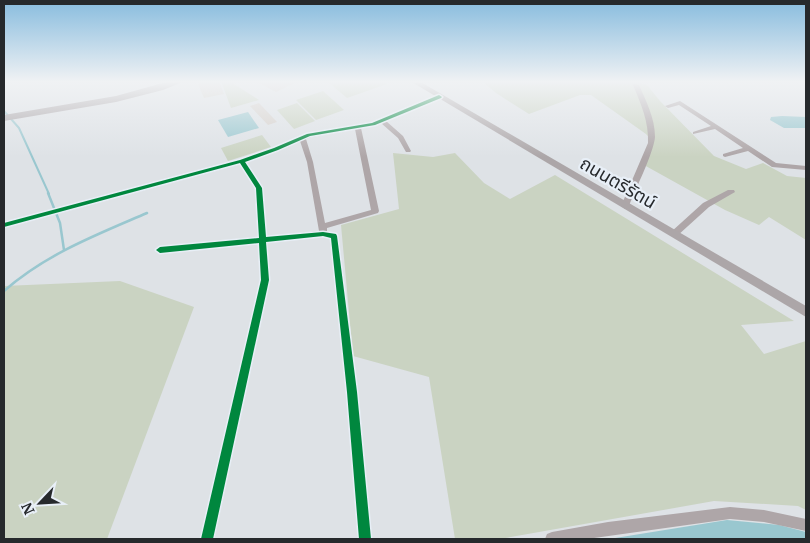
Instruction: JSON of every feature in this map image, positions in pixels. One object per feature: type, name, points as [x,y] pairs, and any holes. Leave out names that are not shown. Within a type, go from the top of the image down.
[{"type":"highway","points":[[4,118],[12,111],[38,106]]},
{"type":"highway","points":[[12,111],[63,106]]},
{"type":"main road","name":"ถนนตรีรัตน์","points":[[456,106],[806,312]]},
{"type":"street","points":[[4,224],[242,161],[317,132],[358,127],[416,106]]},
{"type":"street","points":[[625,206],[651,143],[653,133],[645,106]]},
{"type":"street","points":[[685,106],[774,165],[806,168]]},
{"type":"street","points":[[382,120],[402,139],[408,151]]},
{"type":"street","points":[[160,250],[262,241],[322,230],[375,211],[358,127]]},
{"type":"street","points":[[695,133],[716,127]]},
{"type":"street","points":[[302,138],[310,162],[322,230]]},
{"type":"street","points":[[725,154],[749,148]]},
{"type":"street","points":[[206,539],[265,280],[259,188],[242,161]]},
{"type":"street","points":[[674,234],[706,205],[731,192]]},
{"type":"street","points":[[322,230],[332,235],[336,242],[352,392],[364,539]]},
{"type":"street","points":[[552,539],[608,529],[730,513],[764,516],[806,525]]},
{"type":"green space","points":[[287,106],[300,106],[315,121],[294,129],[277,110]]},
{"type":"green space","points":[[302,106],[340,106],[344,110],[316,120]]},
{"type":"green space","points":[[517,106],[550,106],[529,114]]},
{"type":"green space","points":[[607,106],[665,106],[714,156],[746,169],[763,163],[787,176],[806,178],[806,240],[769,217],[759,225],[725,210],[644,165],[653,142],[646,134]]},
{"type":"green space","points":[[262,135],[271,147],[228,161],[221,148]]},
{"type":"green space","points":[[393,153],[433,157],[455,153],[484,183],[510,199],[555,175],[794,321],[741,325],[764,354],[806,341],[806,510],[798,506],[714,501],[500,539],[455,539],[429,377],[353,356],[341,225],[399,209]]},
{"type":"green space","points":[[120,281],[194,307],[107,539],[4,539],[4,286]]},
{"type":"water","points":[[248,112],[259,128],[228,137],[218,120]]},
{"type":"water","points":[[771,117],[806,117],[806,128],[784,128],[770,120]]},
{"type":"water","points":[[727,520],[779,525],[806,532],[806,539],[609,539]]},
{"type":"building","points":[[250,106],[262,106],[277,122],[268,125]]},
{"type":"waterway","points":[[4,111],[19,128],[49,194]]},
{"type":"waterway","points":[[48,193],[60,223],[64,250]]},
{"type":"waterway","points":[[4,291],[37,266],[72,246],[147,213]]},
{"type":"cycle path","points":[[4,225],[242,161],[309,135],[373,124],[416,106]]},
{"type":"cycle path","points":[[207,539],[265,280],[259,188],[242,161]]},
{"type":"cycle path","points":[[160,250],[323,234],[334,236],[352,392],[365,539]]}]
